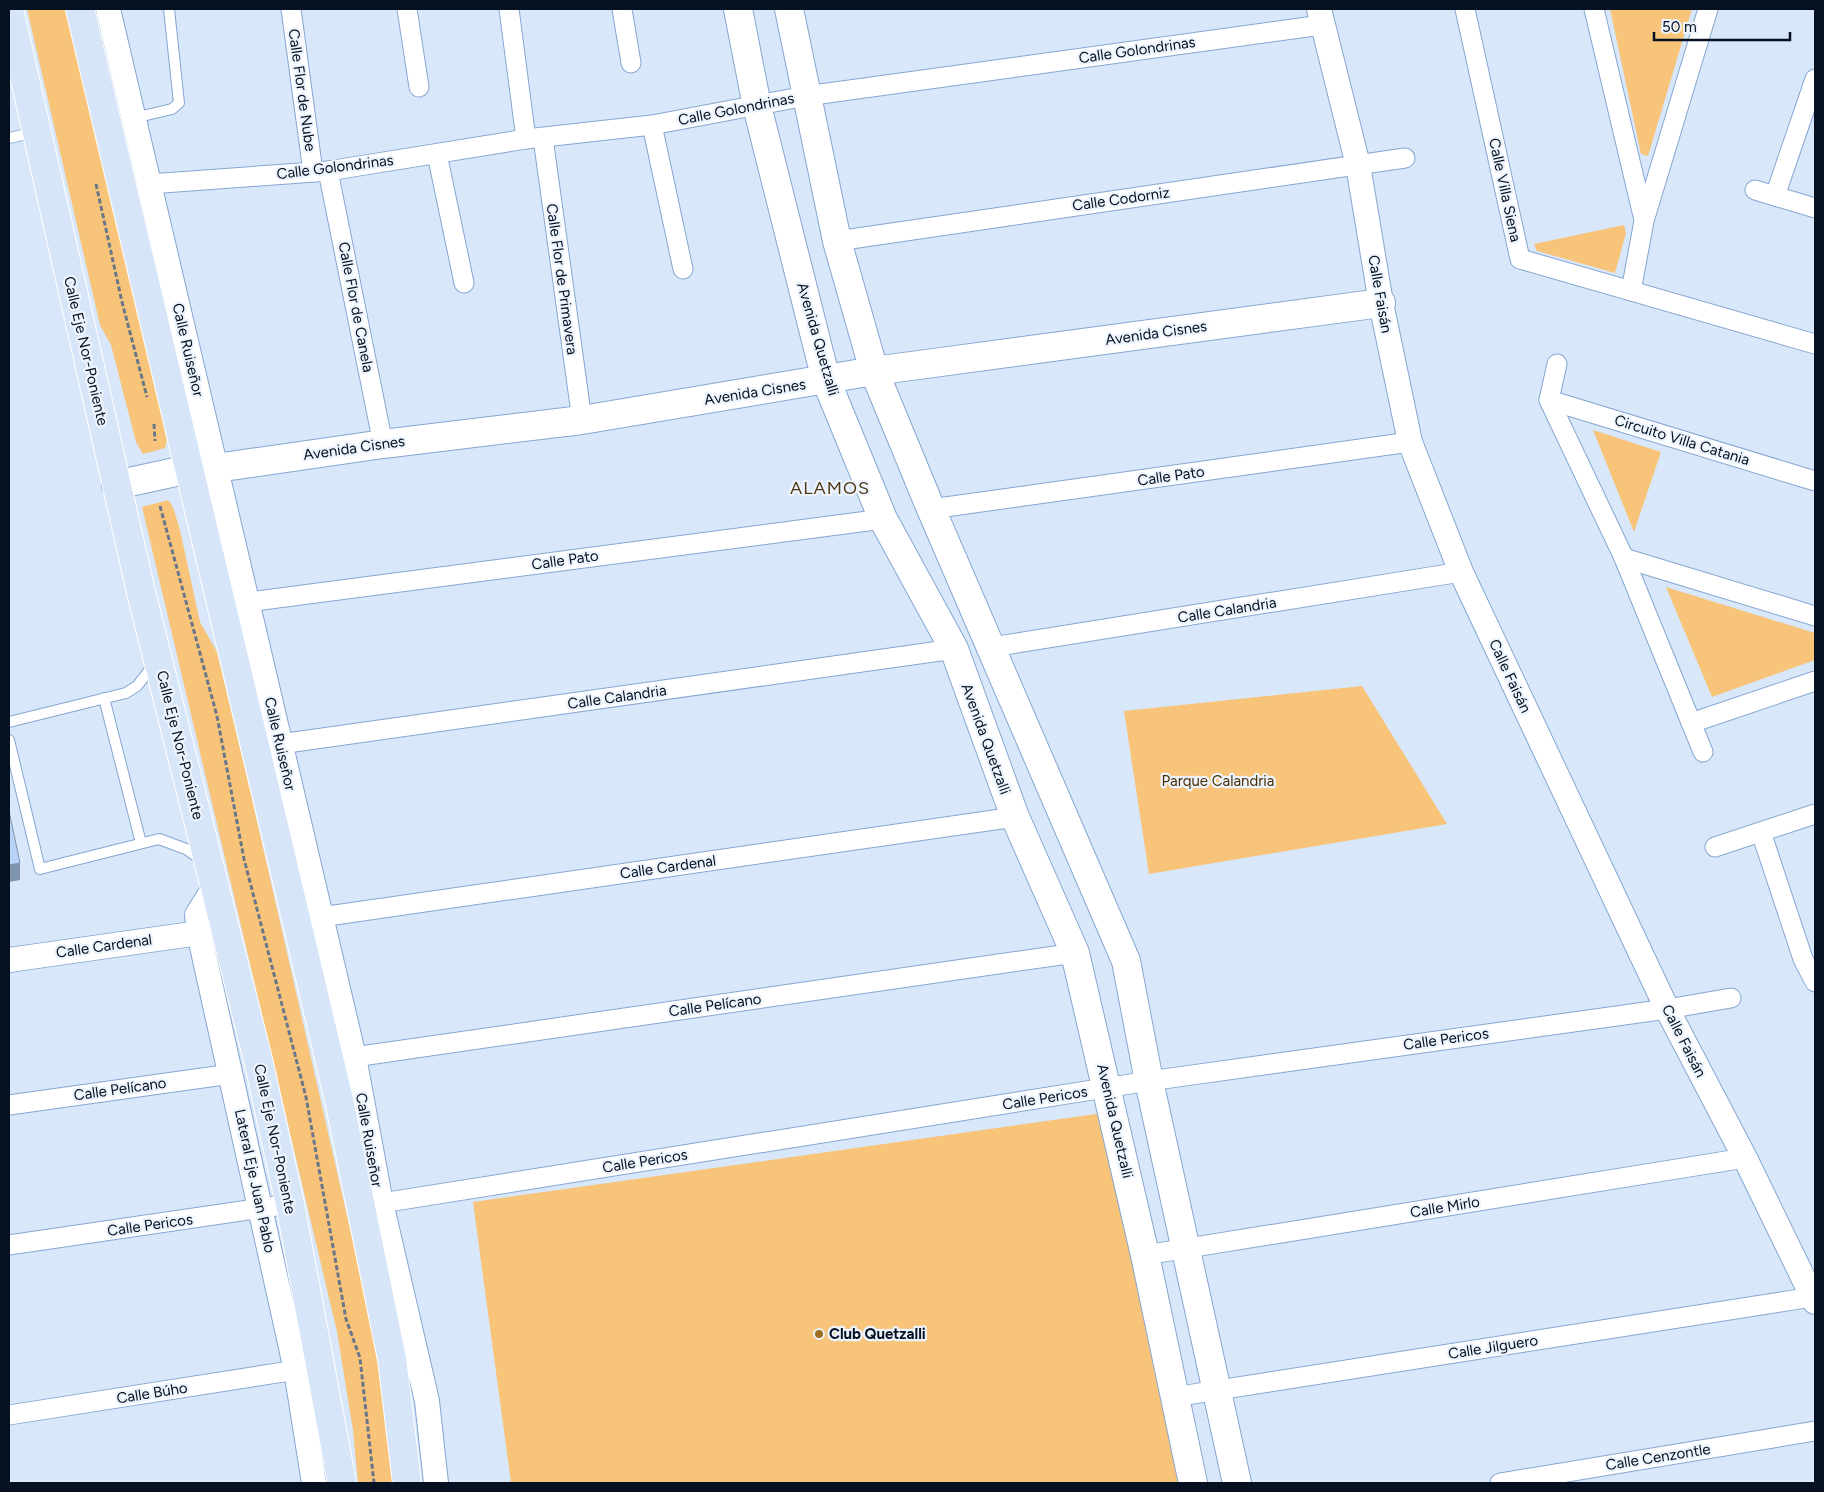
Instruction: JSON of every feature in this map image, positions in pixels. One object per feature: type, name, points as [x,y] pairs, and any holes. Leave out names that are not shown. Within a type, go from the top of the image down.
[{"type":"main road","name":"Calle Eje Nor-Poniente","points":[[9,9],[116,485],[214,876],[290,1204],[342,1483]]},
{"type":"main road","points":[[80,9],[339,1100],[371,1205],[407,1483]]},
{"type":"main road","name":"Avenida Quetzalli","points":[[738,9],[756,106],[826,380],[882,519],[954,649],[1015,818],[1075,953],[1146,1255],[1193,1483]]},
{"type":"main road","points":[[789,9],[837,240],[874,371],[931,509],[1126,961],[1148,1081],[1187,1249],[1237,1483]]},
{"type":"main road","name":"Avenida Cisnes","points":[[116,485],[189,469],[216,468],[383,444],[582,420],[874,371],[1380,303]]},
{"type":"street","name":"Calle Ruiseñor","points":[[108,9],[354,1057],[371,1205],[427,1401],[436,1483]]},
{"type":"street","name":"Calle Flor de Nube","points":[[291,9],[320,171]]},
{"type":"street","points":[[407,9],[419,87]]},
{"type":"street","name":"Calle Flor de Primavera","points":[[509,9],[534,139],[582,420]]},
{"type":"street","points":[[622,9],[631,63]]},
{"type":"street","name":"Calle Villa Siena","points":[[1465,9],[1520,259],[1815,344]]},
{"type":"street","points":[[1594,9],[1644,221]]},
{"type":"street","points":[[1631,291],[1644,221],[1708,9]]},
{"type":"street","name":"Calle Golondrinas","points":[[149,184],[320,171],[534,139],[652,125],[806,96],[1321,17]]},
{"type":"street","name":"Calle Faisán","points":[[1321,17],[1358,165],[1380,303],[1410,442],[1461,572],[1667,1009],[1745,1158],[1814,1299]]},
{"type":"street","points":[[1775,196],[1815,80]]},
{"type":"street","points":[[652,125],[683,269]]},
{"type":"street","points":[[437,154],[464,284]]},
{"type":"street","name":"Calle Codorniz","points":[[837,240],[1406,158]]},
{"type":"street","name":"Calle Flor de Canela","points":[[320,171],[383,444]]},
{"type":"street","points":[[1755,190],[1815,208]]},
{"type":"street","points":[[1557,364],[1549,400],[1624,558],[1704,752]]},
{"type":"street","name":"Circuito Villa Catania","points":[[1549,400],[1815,481]]},
{"type":"street","name":"Calle Pato","points":[[931,509],[1410,442]]},
{"type":"street","name":"Calle Pato","points":[[248,602],[882,519]]},
{"type":"street","points":[[1624,558],[1815,616]]},
{"type":"street","name":"Calle Calandria","points":[[992,647],[1461,572]]},
{"type":"street","name":"Calle Calandria","points":[[280,744],[954,649]]},
{"type":"street","points":[[1691,723],[1815,681]]},
{"type":"street","points":[[1715,847],[1815,814]]},
{"type":"street","name":"Calle Cardenal","points":[[321,917],[1015,818]]},
{"type":"street","points":[[1761,832],[1809,957],[1815,982]]},
{"type":"street","name":"Lateral Eje Juan Pablo","points":[[214,876],[197,915],[199,933],[296,1370],[314,1483]]},
{"type":"street","name":"Calle Cardenal","points":[[9,960],[199,933]]},
{"type":"street","name":"Calle Pelícano","points":[[354,1057],[1075,953]]},
{"type":"street","name":"Calle Pericos","points":[[371,1205],[1148,1081],[1667,1009],[1731,998]]},
{"type":"street","name":"Calle Pelícano","points":[[9,1105],[231,1074]]},
{"type":"street","name":"Calle Mirlo","points":[[1146,1255],[1745,1158]]},
{"type":"street","name":"Calle Pericos","points":[[9,1244],[261,1210],[290,1204]]},
{"type":"street","name":"Calle Jilguero","points":[[1174,1397],[1814,1299]]},
{"type":"street","name":"Calle Búho","points":[[9,1415],[296,1370]]},
{"type":"street","name":"Calle Cenzontle","points":[[1500,1483],[1815,1431]]},
{"type":"lane","points":[[134,118],[172,110],[179,103],[170,9]]},
{"type":"lane","points":[[9,138],[36,132]]},
{"type":"lane","points":[[9,722],[126,693],[137,686],[158,658]]},
{"type":"lane","points":[[104,698],[141,843]]},
{"type":"lane","points":[[9,740],[40,869],[159,839],[186,849],[214,876]]},
{"type":"path","points":[[96,181],[124,311],[140,376],[148,398]]},
{"type":"path","points":[[154,423],[155,441]]},
{"type":"path","points":[[160,506],[217,716],[244,859],[306,1097],[346,1319],[360,1358],[374,1483]]},
{"type":"green space","points":[[27,9],[67,9],[140,316],[167,440],[165,448],[143,454],[136,442],[111,345],[100,325]]},
{"type":"green space","points":[[1610,9],[1692,9],[1648,156],[1641,154]]},
{"type":"green space","points":[[1624,225],[1626,233],[1615,273],[1537,251],[1534,244]]},
{"type":"green space","points":[[1593,430],[1661,452],[1634,532]]},
{"type":"green space","points":[[168,500],[173,507],[180,530],[200,622],[217,652],[249,786],[369,1312],[393,1447],[397,1483],[358,1483],[353,1430],[337,1332],[142,507]]},
{"type":"green space","points":[[1666,587],[1815,633],[1815,660],[1712,697]]},
{"type":"green space","name":"Parque Calandria","points":[[1362,686],[1447,824],[1149,874],[1124,711]]},
{"type":"green space","name":"Club Quetzalli","points":[[1103,1113],[1178,1483],[511,1483],[473,1202]]},
{"type":"building","points":[[9,811],[20,863],[9,865]]},
{"type":"place","name":"Club Quetzalli","points":[[819,1334]]},
{"type":"district","name":"ALAMOS","points":[[830,488]]}]
